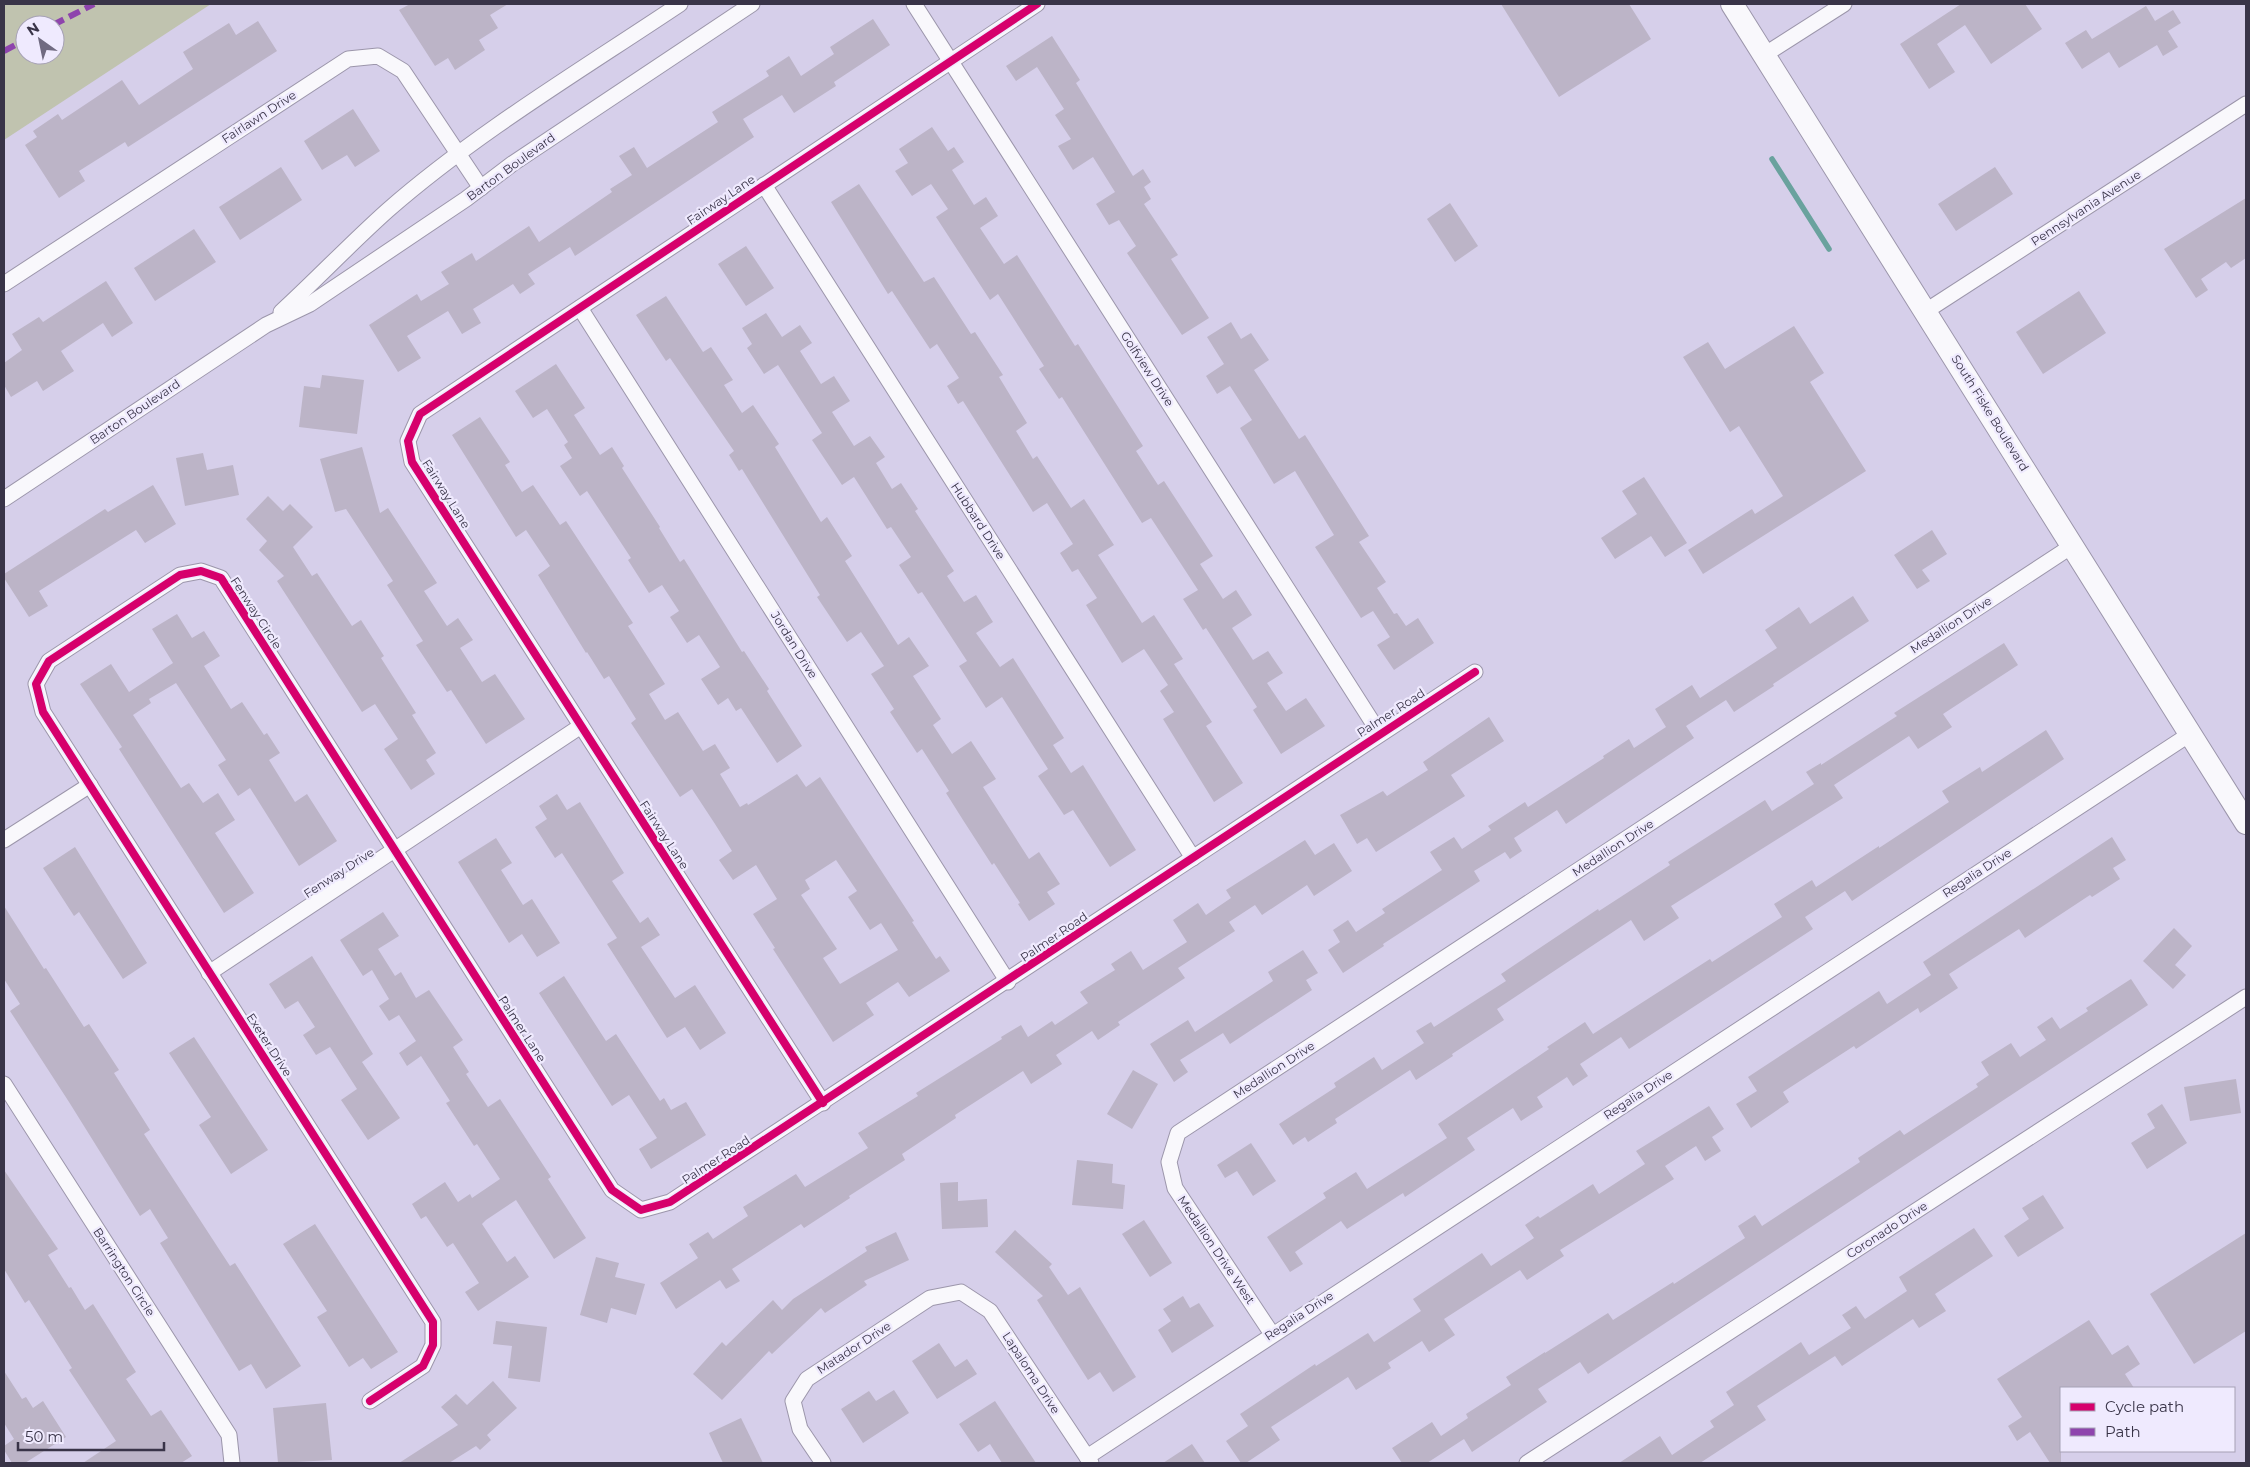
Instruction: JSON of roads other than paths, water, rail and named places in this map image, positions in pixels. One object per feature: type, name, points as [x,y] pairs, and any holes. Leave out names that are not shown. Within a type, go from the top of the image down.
[{"type":"main road","name":"South Fiske Boulevard","points":[[1732,4],[2246,823]]},
{"type":"street","name":"Barton Boulevard","points":[[266,325],[388,210],[496,127],[680,4]]},
{"type":"street","name":"Barton Boulevard","points":[[4,500],[266,325],[310,304],[481,188],[512,164],[752,4]]},
{"type":"street","name":"Golfview Drive","points":[[914,4],[1380,734]]},
{"type":"street","name":"Fairway Lane","points":[[823,1103],[412,462],[408,441],[420,414],[1037,4]]},
{"type":"street","points":[[1764,55],[1844,4]]},
{"type":"street","name":"Fairlawn Drive","points":[[4,284],[348,58],[378,56],[403,71],[481,188]]},
{"type":"street","name":"Pennsylvania Avenue","points":[[1926,311],[2246,104]]},
{"type":"street","name":"Hubbard Drive","points":[[764,185],[1193,858]]},
{"type":"street","name":"Jordan Drive","points":[[580,308],[1008,982]]},
{"type":"street","name":"Medallion Drive","points":[[1169,1162],[1178,1134],[2072,546]]},
{"type":"street","name":"Fenway Circle","points":[[36,684],[49,660],[180,575],[201,571],[221,578],[395,850]]},
{"type":"street","name":"Palmer Road","points":[[641,1210],[670,1202],[1008,982],[1475,672]]},
{"type":"street","name":"Exeter Drive","points":[[36,684],[43,712],[434,1322],[433,1345],[423,1366],[370,1402]]},
{"type":"street","name":"Fenway Drive","points":[[209,972],[581,726]]},
{"type":"street","name":"Regalia Drive","points":[[1089,1460],[1272,1334],[2190,734]]},
{"type":"street","points":[[4,840],[90,785]]},
{"type":"street","name":"Palmer Lane","points":[[395,850],[612,1190],[641,1210]]},
{"type":"street","name":"Coronado Drive","points":[[1527,1463],[2246,997]]},
{"type":"street","name":"Barrington Circle","points":[[4,1084],[229,1435],[232,1463]]},
{"type":"street","name":"Medallion Drive West","points":[[1169,1162],[1175,1188],[1272,1334]]},
{"type":"street","name":"Lapaloma Drive","points":[[961,1292],[990,1311],[1089,1460]]},
{"type":"street","name":"Matador Drive","points":[[823,1463],[800,1429],[793,1401],[807,1379],[930,1298],[961,1292]]},
{"type":"waterway","points":[[1772,159],[1829,249]]}]
